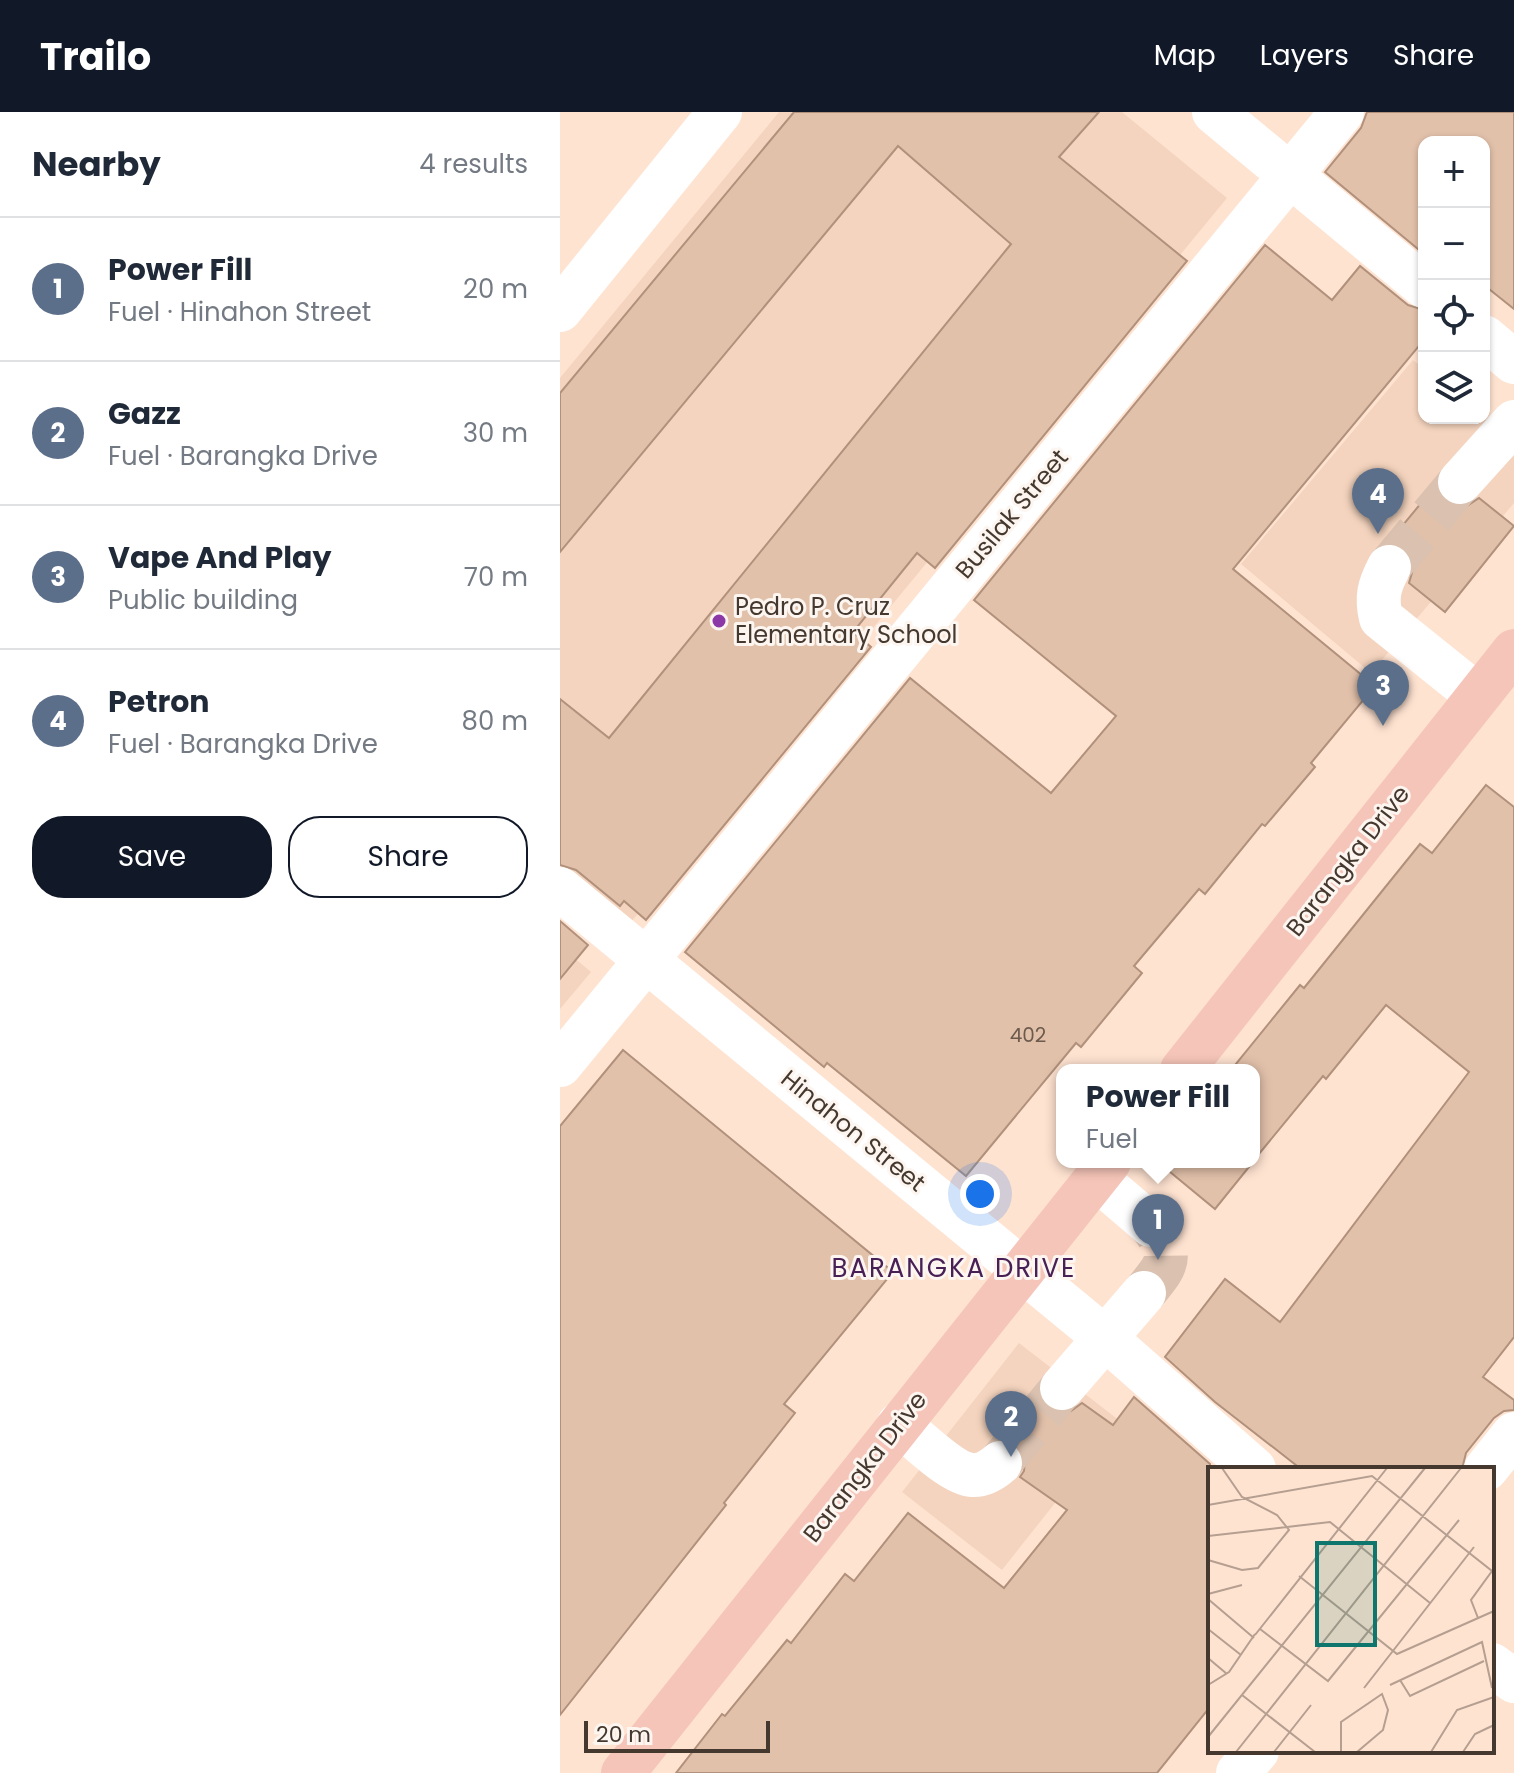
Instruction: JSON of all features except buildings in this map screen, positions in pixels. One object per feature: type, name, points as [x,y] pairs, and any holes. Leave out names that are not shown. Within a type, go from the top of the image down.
[{"type":"main road","name":"Barangka Drive","points":[[1187,1064],[1514,651]]},
{"type":"main road","name":"Barangka Drive","points":[[623,1773],[1103,1170]]},
{"type":"street","points":[[560,310],[720,112]]},
{"type":"street","points":[[1214,112],[1418,281]]},
{"type":"street","name":"Busilak Street","points":[[560,1065],[1342,112]]},
{"type":"street","points":[[1490,342],[1514,362]]},
{"type":"street","points":[[1460,482],[1514,422]]},
{"type":"street","points":[[1389,567],[1379,585],[1377,601],[1381,618],[1478,696]]},
{"type":"street","name":"Hinahon Street","points":[[560,889],[1105,1338],[1252,1467]]},
{"type":"street","points":[[1103,1170],[1151,1225]]},
{"type":"street","points":[[1062,1388],[1144,1293]]},
{"type":"street","points":[[899,1424],[955,1468],[970,1476],[986,1474],[1000,1463]]},
{"type":"street","points":[[1488,1467],[1514,1434]]},
{"type":"street","points":[[1494,1666],[1514,1681]]},
{"type":"street","points":[[1238,1773],[1255,1753]]},
{"type":"shaded area","name":"Pedro P. Cruz Elementary School","points":[[779,112],[1122,112],[1227,198],[631,922],[560,864],[560,378]]},
{"type":"shaded area","points":[[1413,360],[1418,364],[1418,424],[1490,424],[1514,443],[1514,503],[1371,673],[1241,564]]},
{"type":"shaded area","points":[[560,946],[591,972],[560,1009]]},
{"type":"shaded area","points":[[1019,1343],[1120,1421],[1002,1570],[902,1492]]},
{"type":"tunnel","points":[[1389,567],[1460,482]]},
{"type":"tunnel","points":[[1144,1293],[1159,1275],[1166,1260],[1163,1245],[1151,1225]]},
{"type":"tunnel","points":[[1000,1463],[1062,1388]]},
{"type":"place","name":"Petron","points":[[1378,534]]},
{"type":"place","name":"Pedro P. Cruz Elementary School","points":[[719,621]]},
{"type":"place","name":"Vape And Play","points":[[1383,726]]},
{"type":"place","name":"Power Fill","points":[[1158,1260]]},
{"type":"place","name":"Gazz","points":[[1011,1457]]},
{"type":"district","name":"BARANGKA DRIVE","points":[[954,1268]]}]
